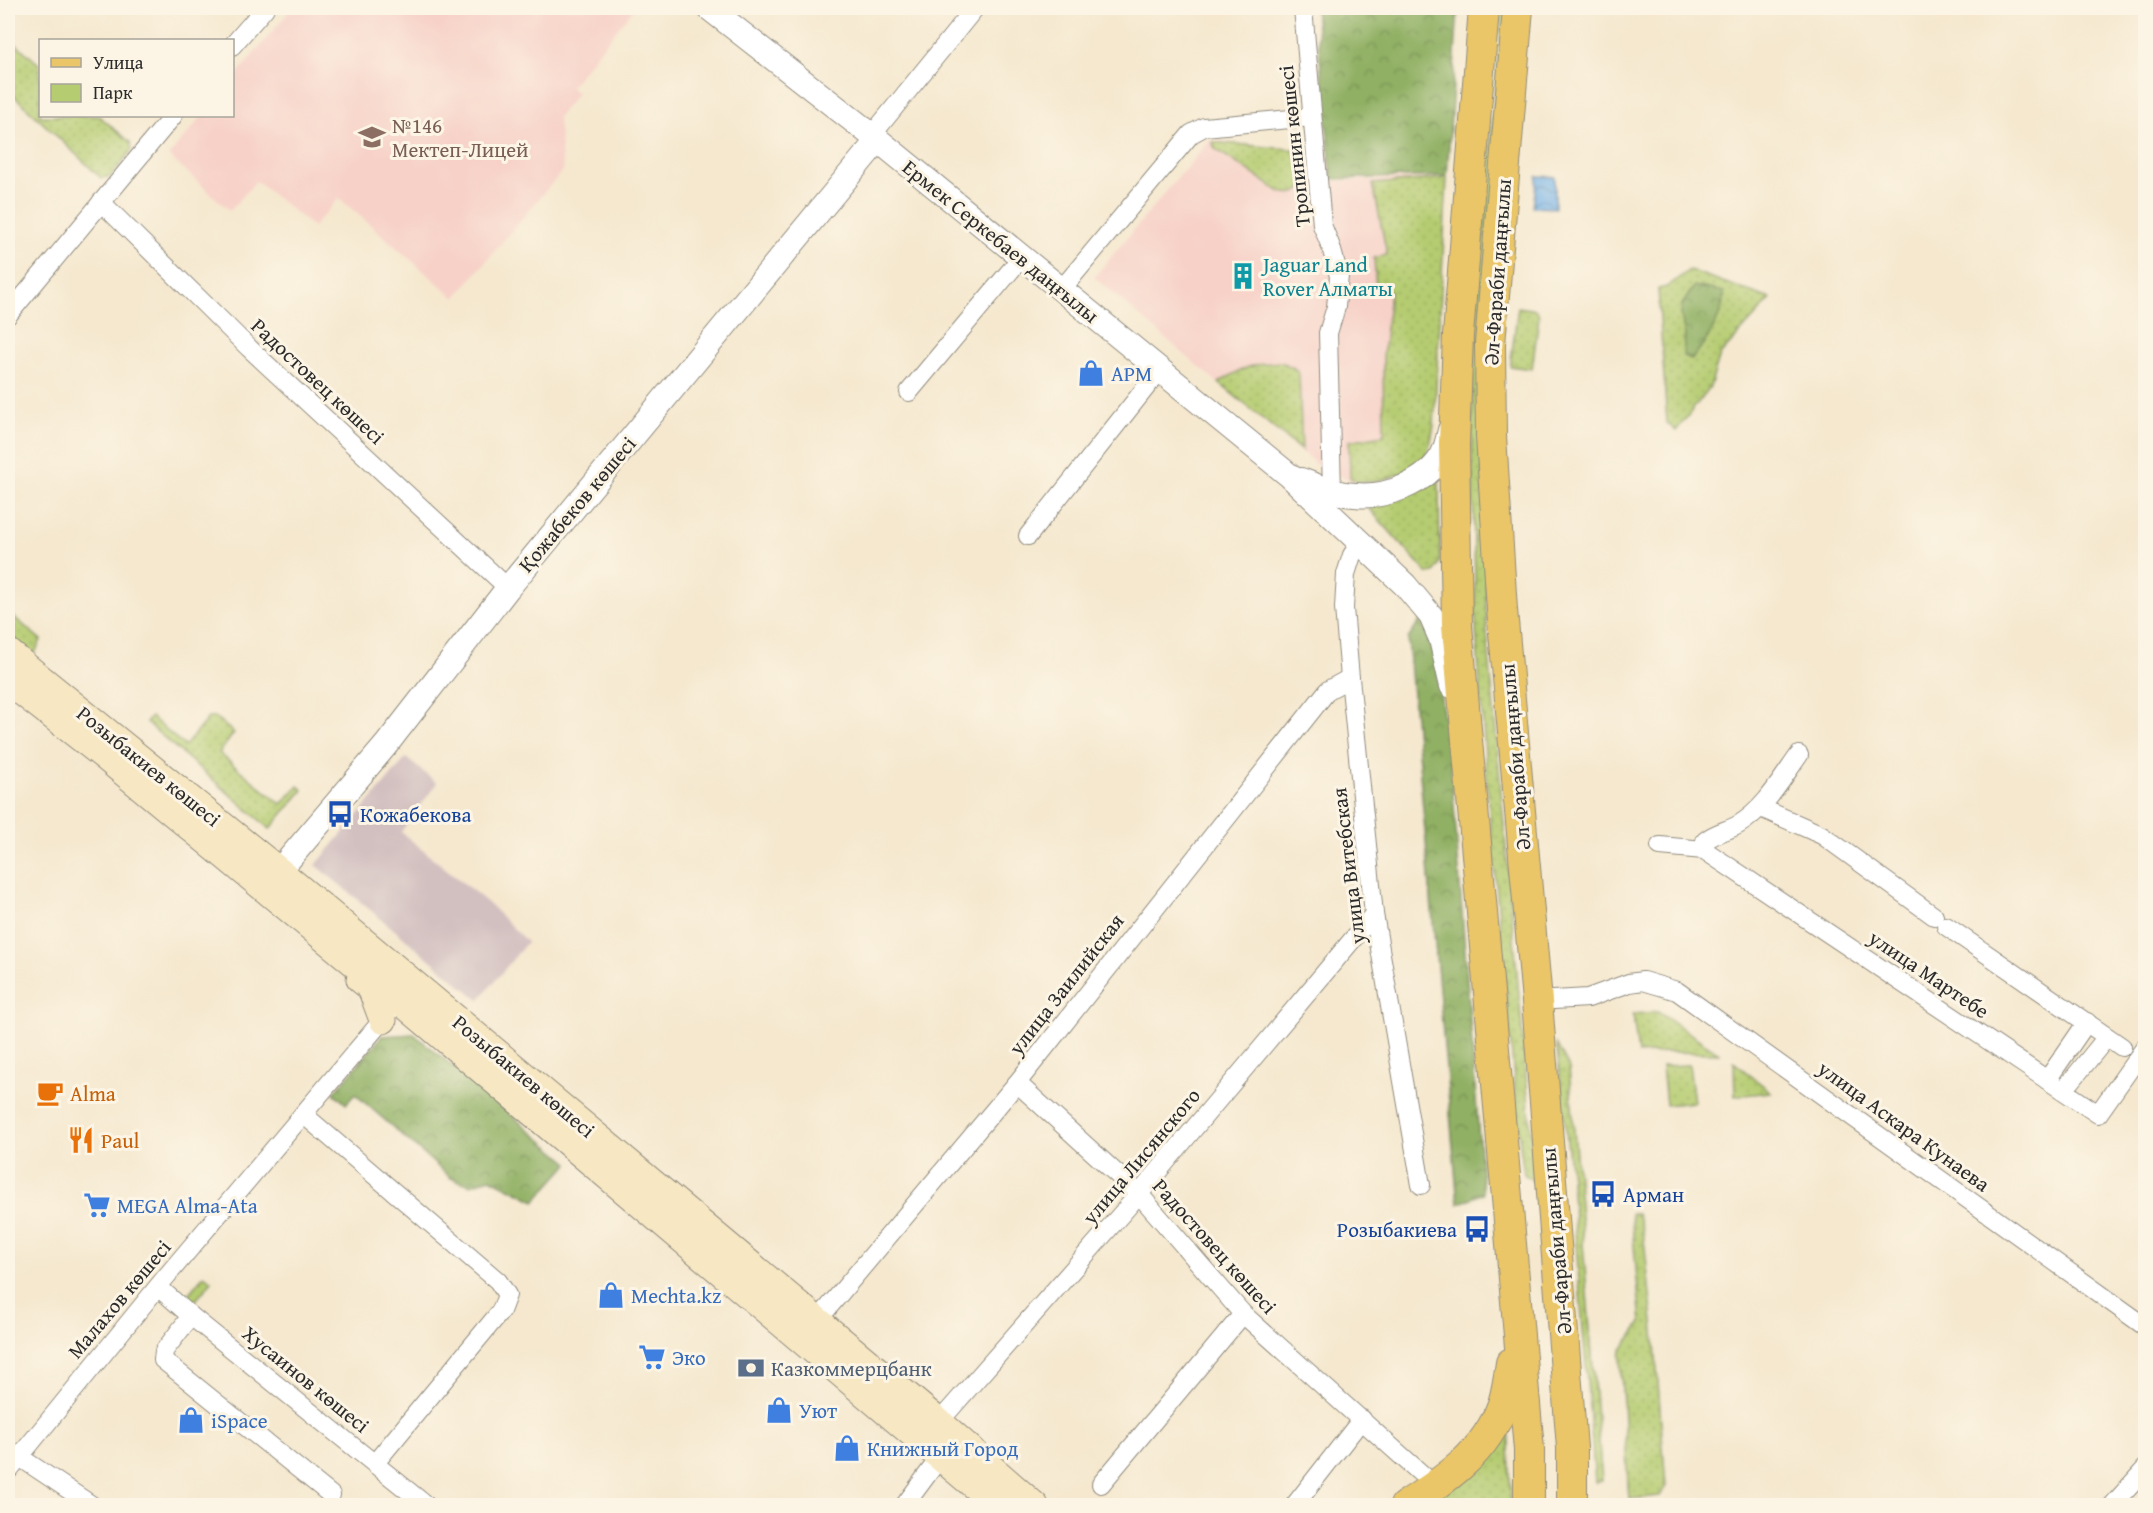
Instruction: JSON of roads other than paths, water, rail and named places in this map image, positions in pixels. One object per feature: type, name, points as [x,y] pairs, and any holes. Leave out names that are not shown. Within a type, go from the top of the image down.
[{"type":"main road","name":"Әл-Фараби даңғылы","points":[[1484,8],[1458,335],[1454,444],[1457,626],[1529,1450],[1529,1506]]},
{"type":"main road","name":"Әл-Фараби даңғылы","points":[[1518,8],[1490,344],[1491,436],[1502,610],[1537,1001],[1572,1448],[1572,1506]]},
{"type":"main road","name":"Розыбакиев көшесі","points":[[8,652],[271,880],[398,1001],[998,1506]]},
{"type":"main road","name":"Розыбакиев көшесі","points":[[8,681],[104,756],[271,880],[288,910],[329,953],[371,988],[398,1001],[817,1321],[939,1422],[1035,1506]]},
{"type":"main road","points":[[1405,1506],[1435,1486],[1472,1456],[1494,1427],[1503,1403],[1518,1331]]},
{"type":"street","points":[[234,44],[265,8]]},
{"type":"street","name":"Ермек Серкебаев даңғылы","points":[[709,8],[875,137],[1290,476]]},
{"type":"street","points":[[875,137],[975,8]]},
{"type":"street","name":"Тропинин көшесі","points":[[1303,8],[1322,225],[1339,276],[1336,307],[1328,333],[1332,492]]},
{"type":"street","points":[[8,315],[173,117]]},
{"type":"street","points":[[1061,290],[1191,134],[1204,128],[1312,117]]},
{"type":"street","name":"Қожабеков көшесі","points":[[271,880],[386,745],[508,588],[875,137]]},
{"type":"street","name":"Радостовец көшесі","points":[[101,202],[249,348],[508,588]]},
{"type":"street","points":[[909,392],[1021,258]]},
{"type":"street","points":[[1028,536],[1159,371]]},
{"type":"street","points":[[1290,476],[1332,492],[1357,495],[1381,494],[1422,477],[1443,454],[1455,405]]},
{"type":"street","points":[[1290,476],[1405,585],[1431,616],[1441,639],[1470,771]]},
{"type":"street","name":"улица Витебская","points":[[1361,542],[1352,555],[1346,574],[1344,608],[1350,678],[1374,914],[1421,1185]]},
{"type":"street","name":"улица Заилийская","points":[[817,1321],[1017,1083],[1328,690],[1350,678]]},
{"type":"street","points":[[1704,850],[1705,841],[1714,834],[1737,826],[1761,808],[1799,755]]},
{"type":"street","points":[[1761,808],[1822,835],[1940,921],[2115,1042],[2064,1090]]},
{"type":"street","name":"улица Мартебе","points":[[1660,846],[1704,850],[2098,1114],[2145,1046]]},
{"type":"street","name":"улица Лисянского","points":[[939,1422],[1139,1194],[1374,914]]},
{"type":"street","name":"улица Аскара Кунаева","points":[[1537,1001],[1588,998],[1629,983],[1643,981],[1677,991],[2145,1327]]},
{"type":"street","name":"Малахов көшесі","points":[[13,1463],[398,1001]]},
{"type":"street","points":[[2047,1080],[2087,1022]]},
{"type":"street","name":"Радостовец көшесі","points":[[1017,1083],[1139,1194],[1243,1314],[1435,1486]]},
{"type":"street","points":[[303,1114],[498,1281],[507,1295],[501,1311],[375,1463]]},
{"type":"street","name":"Хусаинов көшесі","points":[[158,1287],[427,1506]]},
{"type":"street","points":[[1101,1484],[1243,1314]]},
{"type":"street","points":[[191,1316],[164,1351],[163,1360],[330,1495]]},
{"type":"street","points":[[1294,1506],[1362,1419]]},
{"type":"street","points":[[1572,1448],[1585,1506]]},
{"type":"street","points":[[904,1506],[941,1456]]},
{"type":"street","points":[[13,1463],[93,1506]]},
{"type":"street","points":[[2112,1506],[2145,1468]]},
{"type":"water","points":[[1537,176],[1555,177],[1555,208],[1533,207]]},
{"type":"place","name":"№146 Мектеп-Лицей","points":[[372,137]]},
{"type":"place","name":"Jaguar Land Rover Алматы","points":[[1243,276]]},
{"type":"place","name":"APM","points":[[1091,373]]},
{"type":"place","name":"Кожабекова","points":[[340,814]]},
{"type":"place","name":"Alma","points":[[50,1093]]},
{"type":"place","name":"Paul","points":[[81,1140]]},
{"type":"place","name":"Арман","points":[[1603,1194]]},
{"type":"place","name":"MEGA Alma-Ata","points":[[97,1205]]},
{"type":"place","name":"Розыбакиева","points":[[1477,1229]]},
{"type":"place","name":"Mechta.kz","points":[[611,1295]]},
{"type":"place","name":"Эко","points":[[652,1357]]},
{"type":"place","name":"Казкоммерцбанк","points":[[751,1368]]},
{"type":"place","name":"Уют","points":[[779,1410]]},
{"type":"place","name":"iSpace","points":[[191,1420]]},
{"type":"place","name":"Книжный Город","points":[[847,1448]]}]
